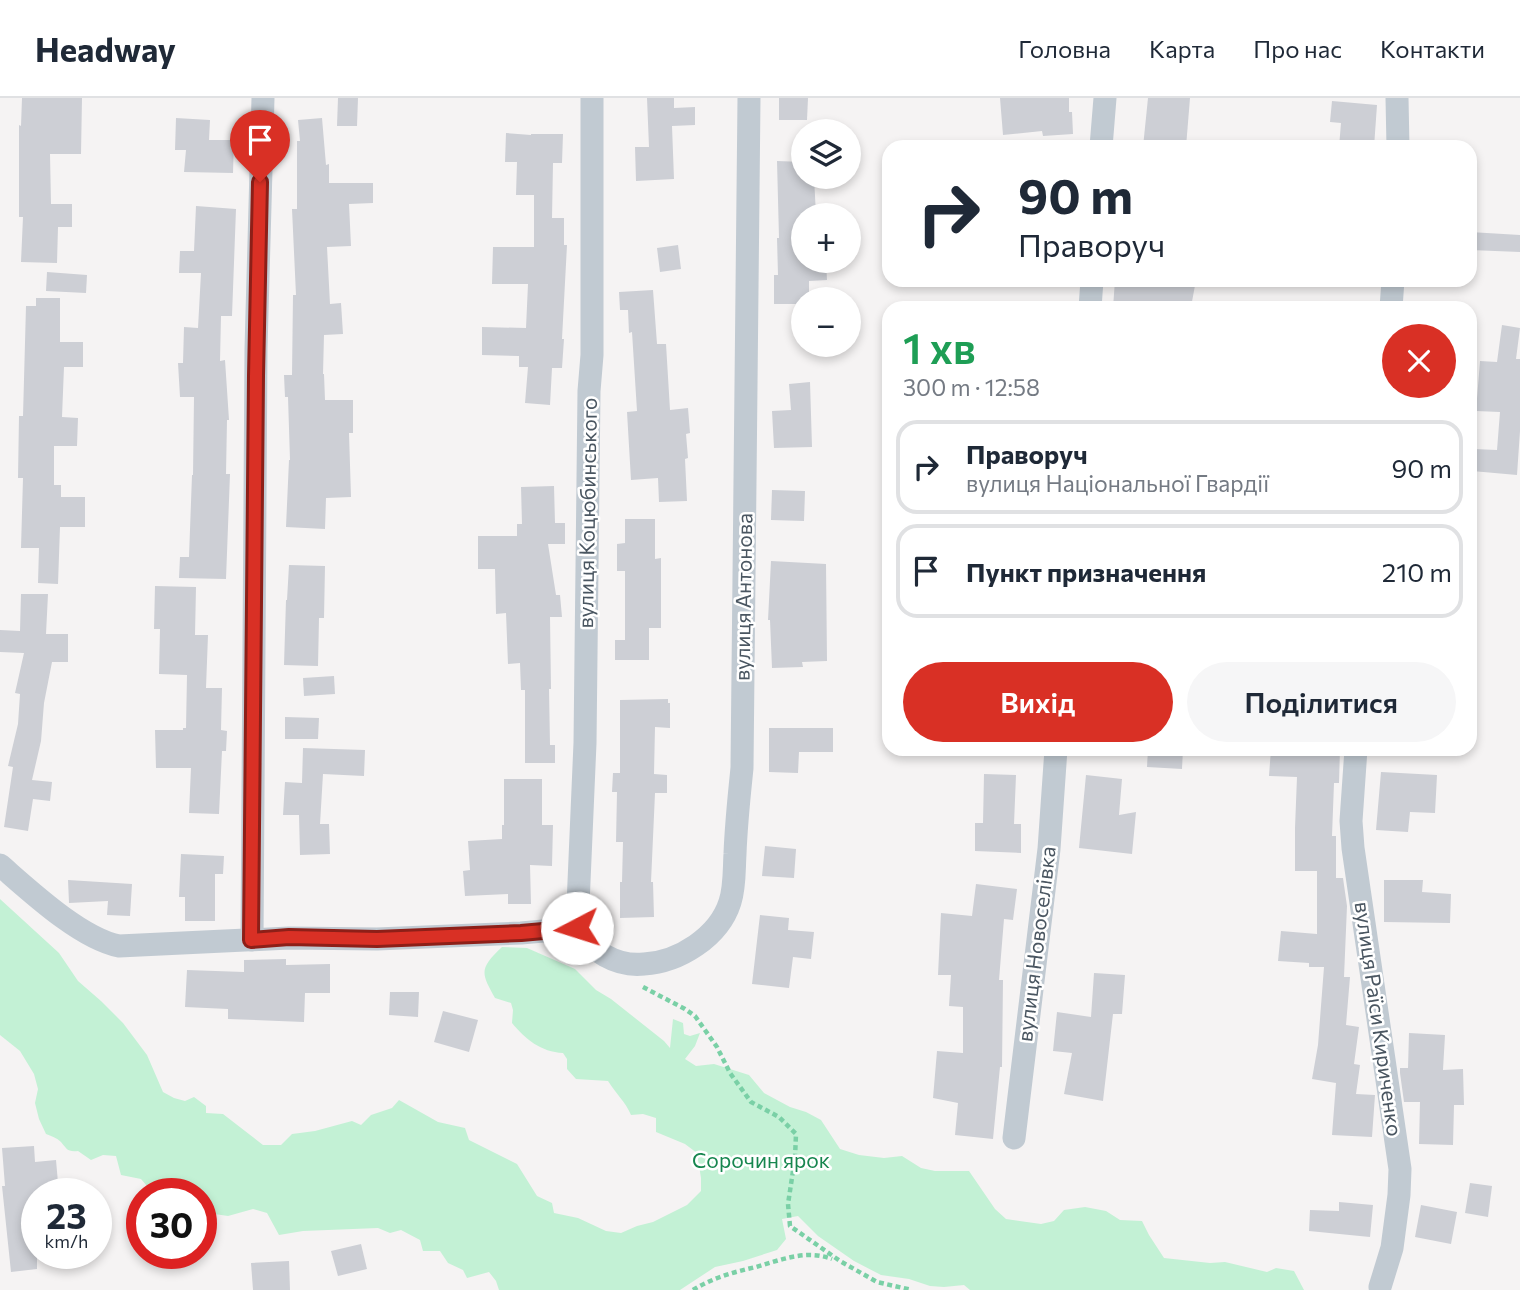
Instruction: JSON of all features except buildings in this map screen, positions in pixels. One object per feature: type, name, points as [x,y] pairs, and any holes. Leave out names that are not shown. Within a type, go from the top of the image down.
[{"type":"street","points":[[251,940],[256,349],[262,98]]},
{"type":"street","name":"вулиця Коцюбинського","points":[[577,928],[585,743],[589,391],[592,355],[592,98]]},
{"type":"street","name":"вулиця Антонова","points":[[577,928],[585,941],[621,963],[641,965],[661,962],[704,940],[718,925],[730,902],[742,768],[748,98]]},
{"type":"street","points":[[1102,140],[1105,98]]},
{"type":"street","points":[[1397,98],[1398,140]]},
{"type":"street","name":"вулиця Новоселівка","points":[[1014,1138],[1049,849],[1056,756]]},
{"type":"street","name":"вулиця Раїси Кириченко","points":[[1356,756],[1351,821],[1353,848],[1400,1169],[1392,1248],[1380,1287]]},
{"type":"street","points":[[0,864],[44,903],[104,943],[118,946],[289,937],[377,939],[577,928]]},
{"type":"path","points":[[637,984],[695,1016],[751,1102],[779,1117],[796,1134],[788,1205],[790,1226],[840,1261],[877,1282],[912,1290]]},
{"type":"path","points":[[693,1290],[713,1279],[789,1257],[817,1255],[840,1261]]},
{"type":"green space","name":"Сорочин ярок","points":[[0,899],[59,953],[78,981],[123,1023],[147,1055],[163,1092],[185,1101],[194,1097],[206,1106],[206,1113],[223,1114],[263,1145],[281,1145],[292,1134],[352,1121],[361,1125],[371,1115],[392,1108],[399,1100],[438,1122],[465,1128],[469,1140],[517,1164],[537,1196],[552,1203],[554,1213],[578,1218],[606,1231],[621,1233],[653,1222],[687,1205],[701,1191],[697,1153],[685,1144],[656,1132],[656,1118],[643,1114],[631,1115],[608,1081],[576,1079],[567,1069],[567,1059],[563,1053],[548,1050],[528,1039],[512,1023],[511,1003],[495,998],[485,976],[486,966],[502,947],[527,948],[575,969],[596,990],[611,999],[670,1048],[673,1019],[683,1023],[684,1034],[690,1036],[700,1033],[695,1046],[685,1059],[696,1066],[714,1064],[749,1075],[764,1093],[821,1120],[840,1149],[884,1158],[902,1156],[921,1168],[935,1171],[969,1171],[995,1209],[1006,1219],[1041,1224],[1054,1221],[1064,1210],[1085,1207],[1106,1211],[1120,1220],[1142,1221],[1164,1258],[1225,1262],[1267,1272],[1276,1268],[1294,1271],[1304,1290],[970,1290],[964,1285],[930,1286],[909,1279],[881,1275],[854,1261],[818,1236],[798,1216],[782,1219],[786,1239],[777,1250],[715,1267],[680,1290],[499,1290],[489,1272],[467,1278],[463,1270],[448,1263],[440,1251],[423,1251],[420,1240],[401,1230],[390,1233],[378,1228],[303,1231],[279,1235],[267,1213],[253,1209],[228,1216],[217,1214],[217,1178],[136,1178],[121,1175],[116,1156],[103,1155],[91,1160],[78,1151],[68,1150],[54,1137],[46,1134],[35,1103],[38,1089],[34,1074],[20,1051],[0,1035]]},
{"type":"route","points":[[260,182],[251,940],[289,937],[377,939],[577,928]]}]
